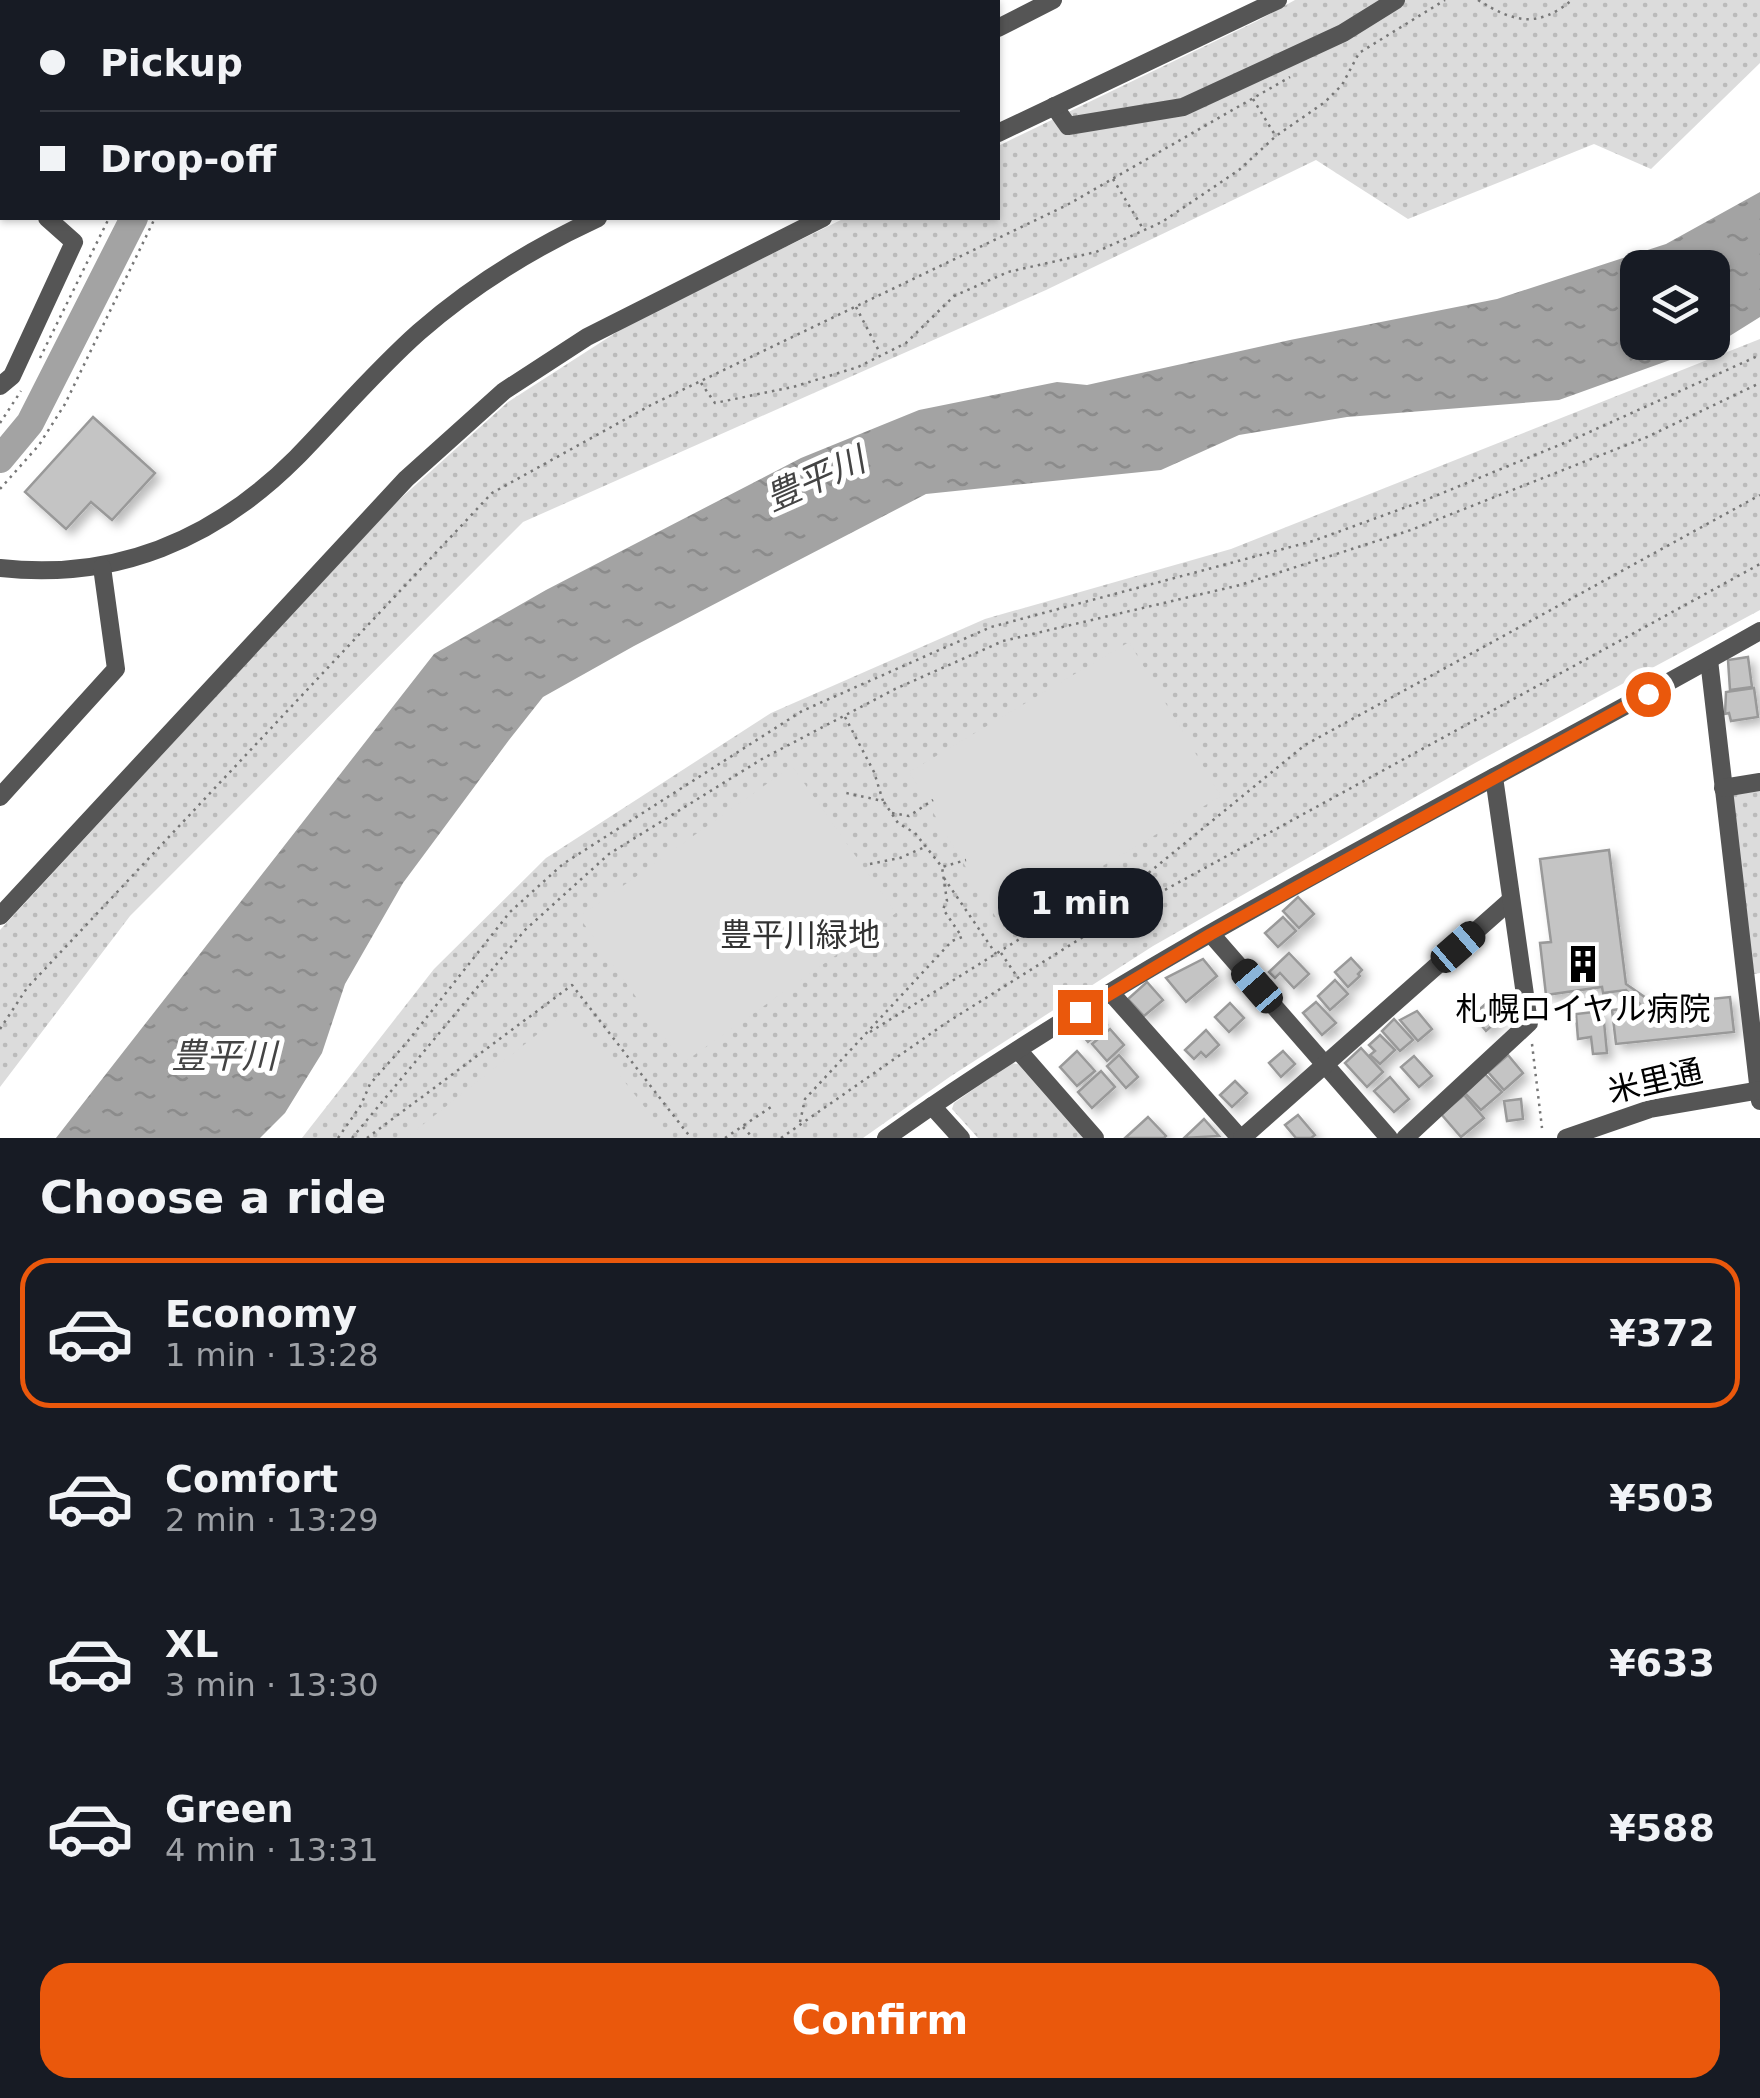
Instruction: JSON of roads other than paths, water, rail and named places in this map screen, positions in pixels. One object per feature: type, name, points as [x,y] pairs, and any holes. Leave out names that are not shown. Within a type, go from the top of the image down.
[{"type":"street","points":[[1000,27],[1053,0]]},
{"type":"street","points":[[1000,132],[1278,0]]},
{"type":"street","points":[[1054,106],[1068,126],[1183,106],[1343,33],[1396,0]]},
{"type":"street","points":[[0,386],[12,376],[74,242],[48,220]]},
{"type":"street","points":[[0,568],[102,567],[152,552],[232,513],[294,460],[373,376],[448,308],[501,270],[594,220]]},
{"type":"street","points":[[0,916],[406,479],[504,390],[587,337],[820,220]]},
{"type":"street","points":[[0,798],[116,669],[102,567]]},
{"type":"street","points":[[886,1138],[1018,1050],[1211,934],[1760,631]]},
{"type":"street","points":[[1708,660],[1752,986],[1760,1100]]},
{"type":"street","points":[[1405,1138],[1529,1023],[1494,777]]},
{"type":"street","points":[[1723,788],[1760,782]]},
{"type":"street","points":[[1112,994],[1241,1138],[1511,900]]},
{"type":"street","points":[[1211,934],[1389,1138]]},
{"type":"street","points":[[1018,1050],[1095,1138]]},
{"type":"street","name":"米里通","points":[[1566,1138],[1650,1110],[1759,1090]]},
{"type":"street","points":[[932,1106],[961,1138]]},
{"type":"water","name":"豊平川","points":[[1760,192],[1760,317],[1730,336],[1730,250],[1648,250],[1666,244]]},
{"type":"water","name":"豊平川","points":[[1620,259],[1620,360],[1670,360],[1559,400],[1347,417],[1239,435],[1161,470],[926,494],[543,697],[403,883],[345,984],[322,1053],[285,1113],[260,1138],[56,1138],[434,654],[546,590],[801,458],[919,410],[1057,382],[1087,385],[1497,299]]},
{"type":"waterway","points":[[0,459],[30,423],[133,220]]},
{"type":"place","name":"札幌ロイヤル病院","points":[[1583,964]]},
{"type":"park label","name":"豊平川緑地","points":[[800,935]]}]
